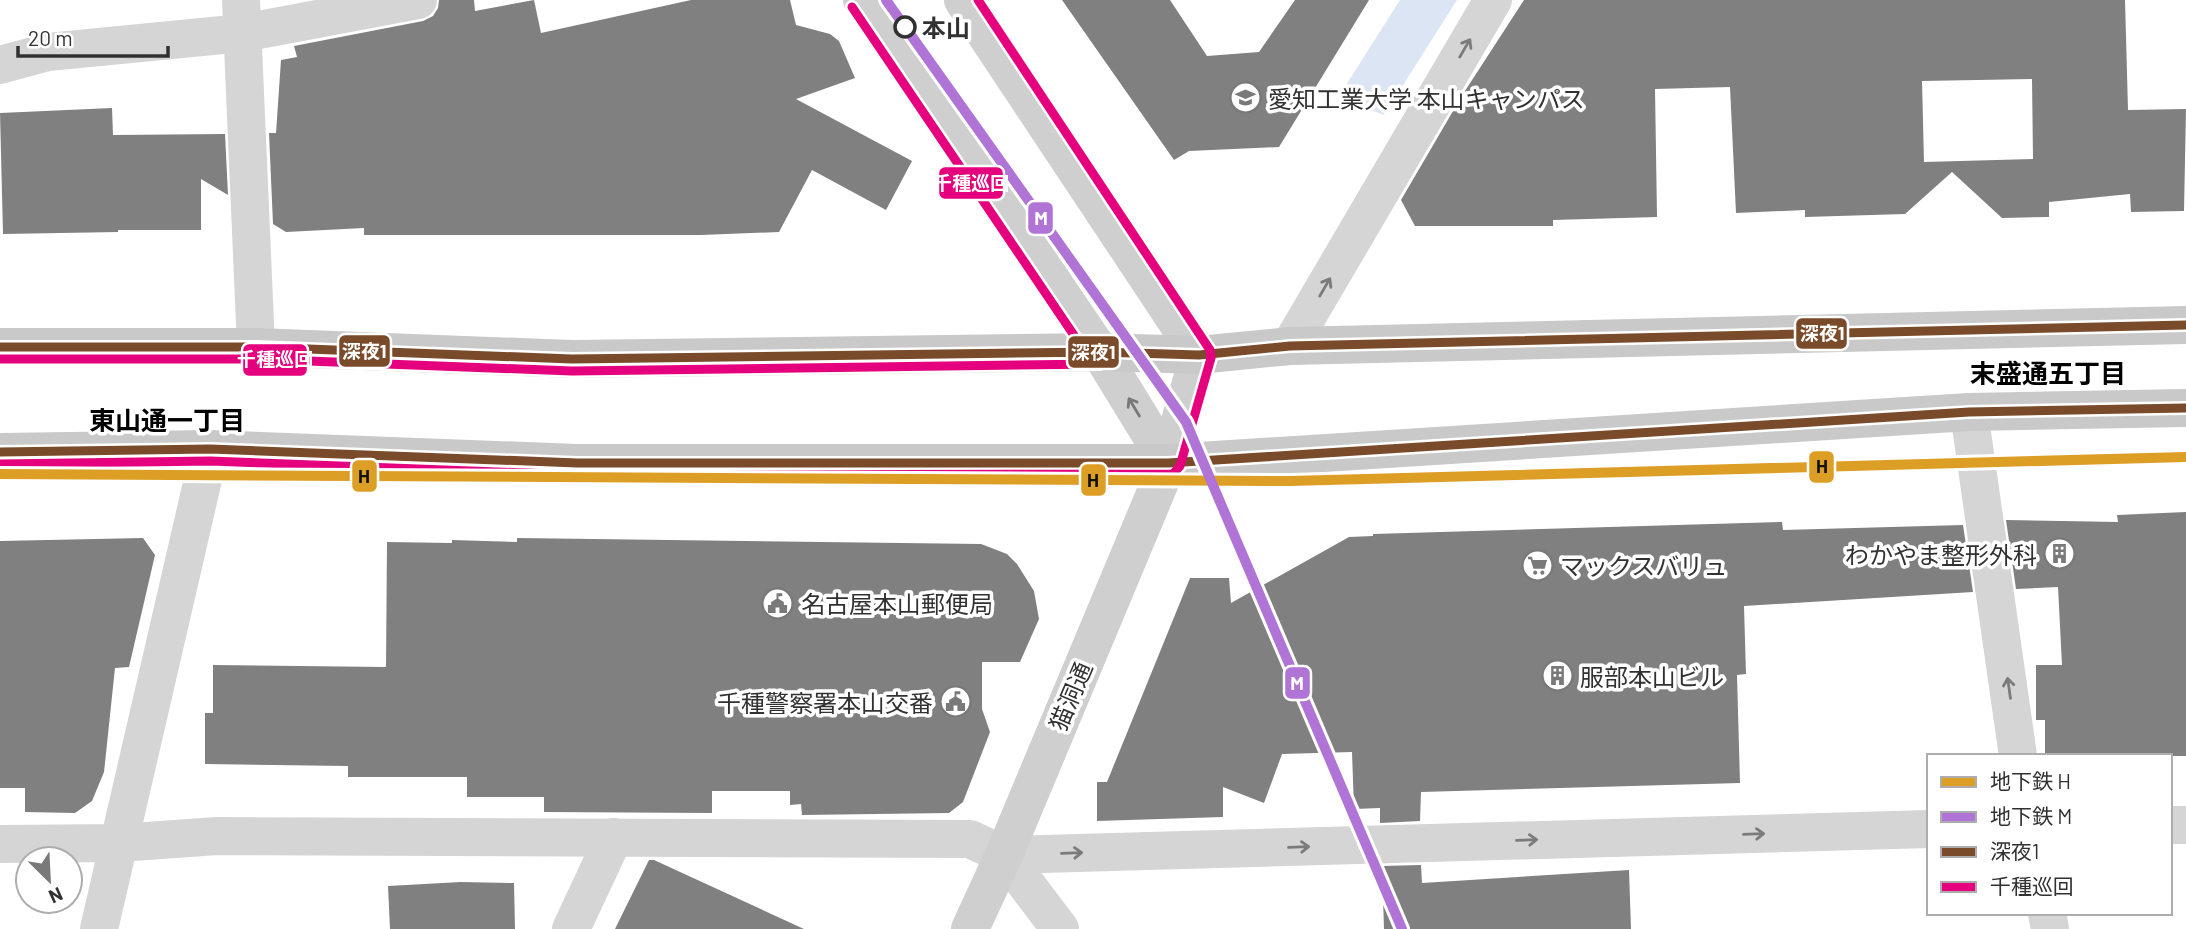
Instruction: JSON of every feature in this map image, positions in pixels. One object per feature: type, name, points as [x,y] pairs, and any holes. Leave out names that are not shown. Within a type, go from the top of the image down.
[{"type":"main road","points":[[0,347],[256,347],[572,359],[1100,352],[1199,355],[1290,346],[2186,324]]},
{"type":"main road","points":[[0,452],[210,449],[577,463],[1168,463],[1969,412],[2186,408]]},
{"type":"street","points":[[0,65],[48,52],[242,17],[418,0]]},
{"type":"street","points":[[862,0],[1100,352],[1168,463]]},
{"type":"street","points":[[963,0],[1199,355]]},
{"type":"street","points":[[1290,346],[1493,0]]},
{"type":"street","points":[[242,17],[256,347]]},
{"type":"street","name":"猫洞通","points":[[970,929],[1004,855],[1168,463],[1199,355]]},
{"type":"street","points":[[1969,412],[2018,754]]},
{"type":"street","points":[[99,929],[210,449]]},
{"type":"street","points":[[0,844],[119,844],[216,836],[970,839],[1004,855],[1927,829]]},
{"type":"street","points":[[571,929],[614,837]]},
{"type":"street","points":[[1004,855],[1060,929]]},
{"type":"water","points":[[1400,0],[1457,0],[1384,115],[1363,107],[1341,93]]},
{"type":"building","points":[[439,0],[474,0],[475,11],[534,0],[541,33],[691,0],[790,0],[796,25],[830,34],[839,41],[855,78],[796,99],[912,161],[886,210],[812,170],[779,232],[701,235],[364,235],[364,228],[286,232],[273,224],[269,133],[276,133],[281,60],[297,57],[294,46],[423,21],[433,16]]},
{"type":"building","points":[[1062,0],[1170,0],[1207,56],[1259,52],[1295,0],[1369,0],[1279,147],[1189,151],[1174,160]]},
{"type":"building","points":[[1524,0],[2125,0],[2128,110],[2186,109],[2184,211],[2131,212],[2130,194],[2049,202],[2049,217],[2002,218],[1952,172],[1905,214],[1805,217],[1805,210],[1736,213],[1730,87],[1655,89],[1657,217],[1553,220],[1553,226],[1415,226],[1401,200],[1463,94]],"holes":[[[2032,79],[2033,159],[1924,162],[1922,81]]]},
{"type":"building","points":[[112,108],[113,135],[225,134],[228,195],[201,179],[201,230],[3,234],[0,113]]},
{"type":"building","points":[[2186,512],[2186,756],[2045,754],[2045,720],[2036,720],[2036,665],[2062,665],[2058,587],[2016,589],[2006,520],[2118,522],[2117,515]]},
{"type":"building","points":[[1782,522],[1783,530],[1963,525],[1973,592],[1744,606],[1746,674],[1737,675],[1740,783],[1421,792],[1420,821],[1380,823],[1380,808],[1354,809],[1352,752],[1282,754],[1264,803],[1223,787],[1223,817],[1097,821],[1097,782],[1107,782],[1190,578],[1229,578],[1231,603],[1349,537],[1373,534]]},
{"type":"building","points":[[143,538],[155,555],[129,667],[115,668],[104,772],[92,801],[75,813],[25,812],[25,788],[0,788],[0,541]]},
{"type":"building","points":[[517,538],[981,544],[1007,554],[1017,564],[1034,591],[1039,619],[1020,662],[982,662],[982,709],[990,732],[963,802],[949,813],[802,815],[801,804],[790,805],[790,791],[712,791],[712,813],[544,812],[544,797],[467,797],[467,777],[348,777],[348,766],[205,764],[205,713],[213,713],[213,665],[386,667],[387,542],[517,542]]},
{"type":"building","points":[[649,860],[654,860],[804,929],[615,929]]},
{"type":"building","points":[[1421,865],[1422,883],[1629,870],[1631,929],[1384,929],[1382,866]]},
{"type":"building","points":[[461,882],[514,883],[515,929],[390,929],[388,886]]},
{"type":"metro line","name":"M","points":[[886,0],[1186,422],[1402,929]]},
{"type":"metro line","name":"H","points":[[0,474],[1290,481],[2186,457]]},
{"type":"transit line","name":"千種巡回","points":[[0,464],[210,461],[577,475],[1173,474],[1180,466],[1211,358],[1210,350],[978,0]]},
{"type":"transit line","name":"千種巡回","points":[[852,7],[1090,359]]},
{"type":"transit line","name":"深夜1","points":[[0,347],[256,347],[572,359],[1100,352],[1199,355],[1290,346],[2186,325]]},
{"type":"transit line","name":"千種巡回","points":[[0,359],[256,359],[572,371],[1100,364]]},
{"type":"transit line","name":"深夜1","points":[[0,452],[210,449],[577,463],[1168,463],[1969,412],[2186,408]]},
{"type":"place","name":"本山","points":[[905,27]]},
{"type":"place","name":"愛知工業大学 本山キャンパス","points":[[1245,98]]},
{"type":"place","name":"わかやま整形外科","points":[[2060,554]]},
{"type":"place","name":"マックスバリュ","points":[[1537,565]]},
{"type":"place","name":"名古屋本山郵便局","points":[[778,603]]},
{"type":"place","name":"服部本山ビル","points":[[1557,676]]},
{"type":"place","name":"千種警察署本山交番","points":[[956,702]]},
{"type":"district","name":"末盛通五丁目","points":[[2048,372]]},
{"type":"district","name":"東山通一丁目","points":[[167,419]]}]
